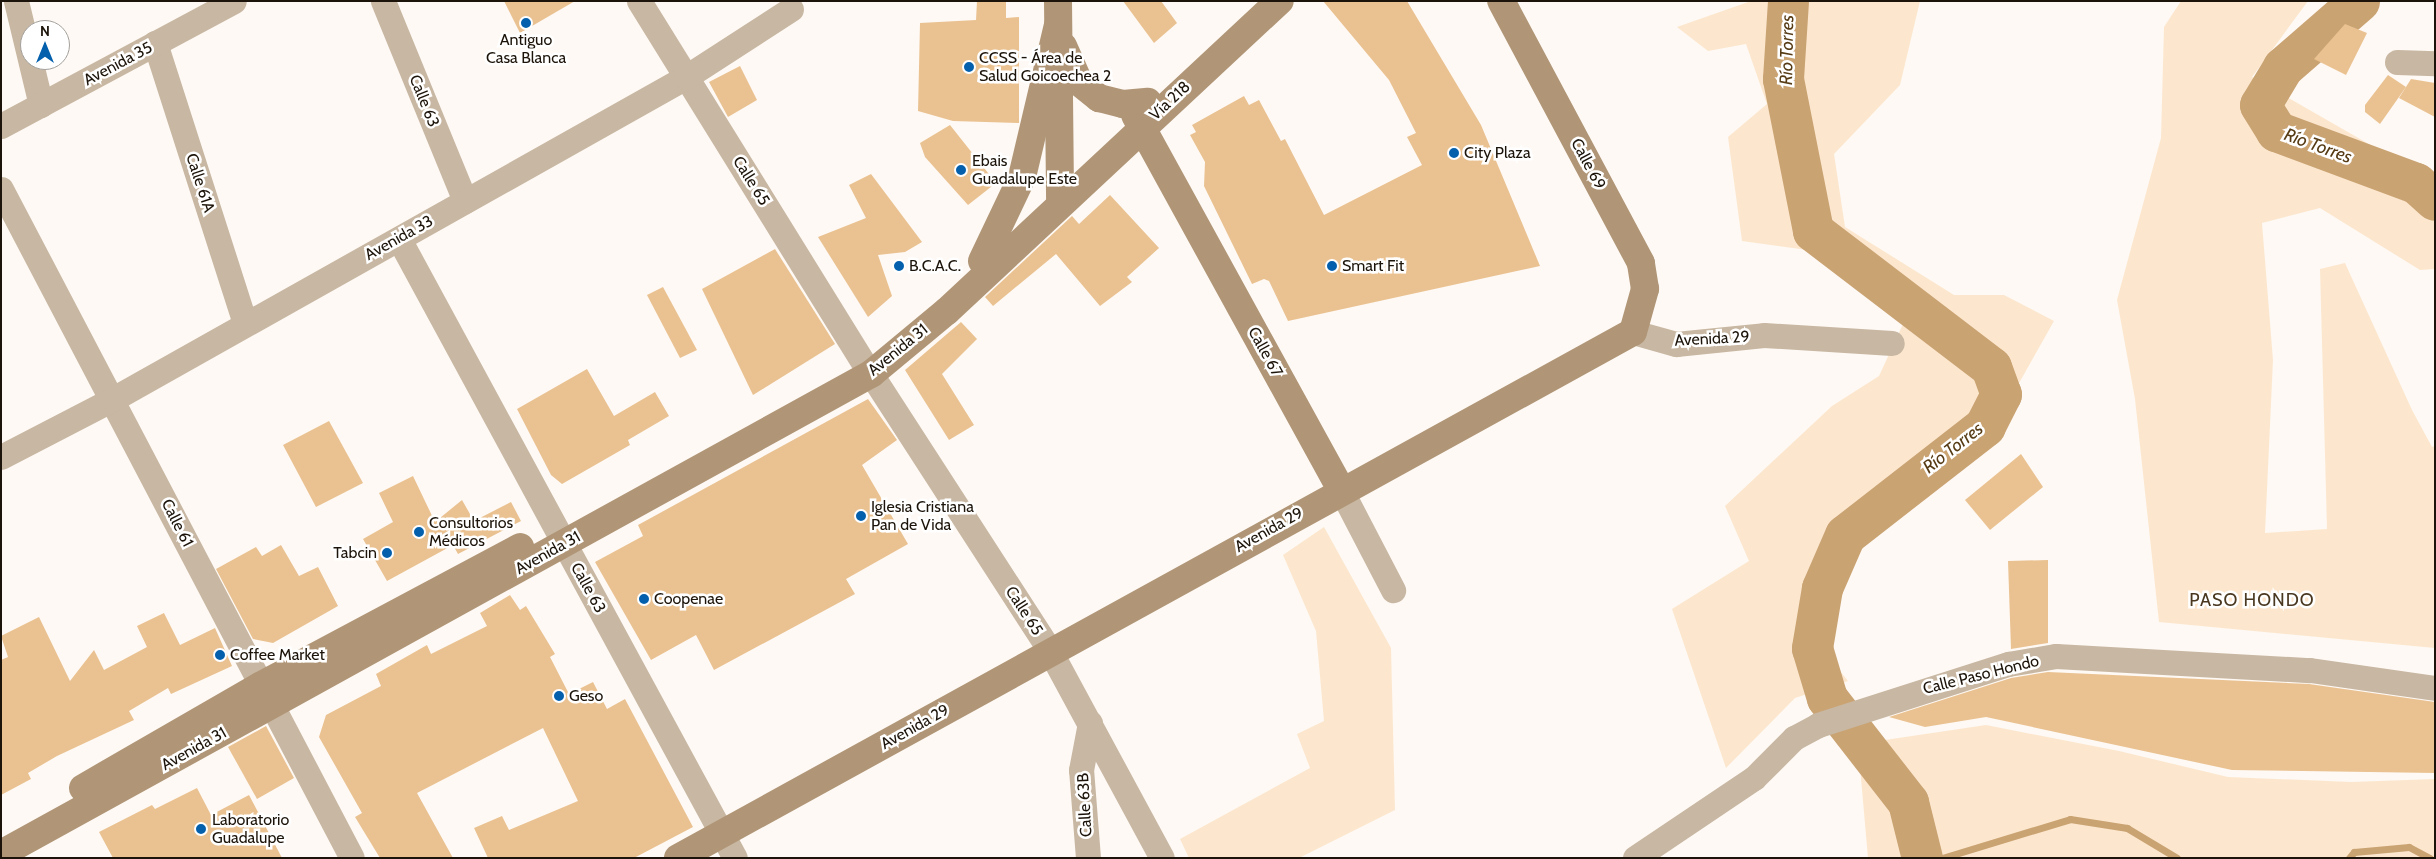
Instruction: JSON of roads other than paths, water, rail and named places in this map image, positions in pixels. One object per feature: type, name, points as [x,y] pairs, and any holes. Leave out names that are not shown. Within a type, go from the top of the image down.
[{"type":"main road","name":"Vía 218","points":[[1059,192],[1260,1]]},
{"type":"main road","name":"Vía 218","points":[[1142,115],[1280,1]]},
{"type":"main road","name":"Calle 69","points":[[1501,1],[1641,262],[1646,289],[1634,332]]},
{"type":"main road","points":[[1058,13],[1066,60],[1079,82],[1099,98],[1123,104],[1142,115]]},
{"type":"main road","points":[[1058,13],[1059,192]]},
{"type":"main road","points":[[982,261],[1022,177],[1058,13]]},
{"type":"main road","name":"Calle 67","points":[[1142,115],[1341,490]]},
{"type":"main road","name":"Avenida 31","points":[[866,368],[1059,192]]},
{"type":"main road","name":"Avenida 31","points":[[1,835],[266,696],[866,368],[947,311],[1059,192]]},
{"type":"main road","name":"Avenida 29","points":[[678,858],[729,846],[1050,651],[1341,490],[1634,332]]},
{"type":"main road","name":"Avenida 31","points":[[1,854],[266,696]]},
{"type":"street","points":[[16,1],[41,105]]},
{"type":"street","name":"Calle 63","points":[[383,1],[465,201]]},
{"type":"street","name":"Calle 65","points":[[639,1],[866,368],[1050,651],[1162,858]]},
{"type":"street","name":"Avenida 35","points":[[1,126],[155,44],[223,4]]},
{"type":"street","name":"Avenida 33","points":[[1,457],[113,399],[245,323],[399,239],[686,77],[792,9]]},
{"type":"street","name":"Calle 61A","points":[[155,44],[245,323]]},
{"type":"street","points":[[2397,62],[2435,63]]},
{"type":"street","name":"Calle 61","points":[[1,189],[113,399],[352,858]]},
{"type":"street","name":"Calle 63","points":[[399,239],[729,846]]},
{"type":"street","name":"Avenida 29","points":[[1634,332],[1676,344],[1764,335],[1892,343]]},
{"type":"street","name":"Calle 67","points":[[1341,490],[1393,590]]},
{"type":"street","name":"Calle Paso Hondo","points":[[1634,858],[1754,778],[1794,738],[1818,725],[1894,698],[2008,664],[2056,656],[2310,670],[2435,688]]},
{"type":"street","name":"Calle 63B","points":[[1088,858],[1081,770],[1090,723]]},
{"type":"waterway","name":"Río Torres","points":[[1788,1],[1783,79],[1813,231],[1991,367],[2001,394],[1985,426],[1845,535],[1822,588],[1812,648],[1827,698],[1908,802],[1922,858]]},
{"type":"waterway","name":"Río Torres","points":[[2359,1],[2283,67],[2260,105],[2276,131],[2416,183],[2435,200]]},
{"type":"waterway","points":[[1942,858],[2070,819],[2127,828],[2177,858]]},
{"type":"waterway","points":[[2349,858],[2354,852],[2409,847],[2430,858]]},
{"type":"place","name":"Antiguo Casa Blanca","points":[[526,23]]},
{"type":"place","name":"CCSS - Área de Salud Goicoechea 2","points":[[969,67]]},
{"type":"place","name":"City Plaza","points":[[1454,153]]},
{"type":"place","name":"Ebais Guadalupe Este","points":[[961,170]]},
{"type":"place","name":"B.C.A.C.","points":[[899,266]]},
{"type":"place","name":"Smart Fit","points":[[1332,266]]},
{"type":"place","name":"Iglesia Cristiana Pan de Vida","points":[[861,516]]},
{"type":"place","name":"Consultorios Médicos","points":[[419,532]]},
{"type":"place","name":"Tabcin","points":[[387,553]]},
{"type":"place","name":"Coopenae","points":[[644,599]]},
{"type":"place","name":"Coffee Market","points":[[220,655]]},
{"type":"place","name":"Geso","points":[[559,696]]},
{"type":"place","name":"Laboratorio Guadalupe","points":[[201,829]]},
{"type":"district","name":"PASO HONDO","points":[[2252,600]]}]
